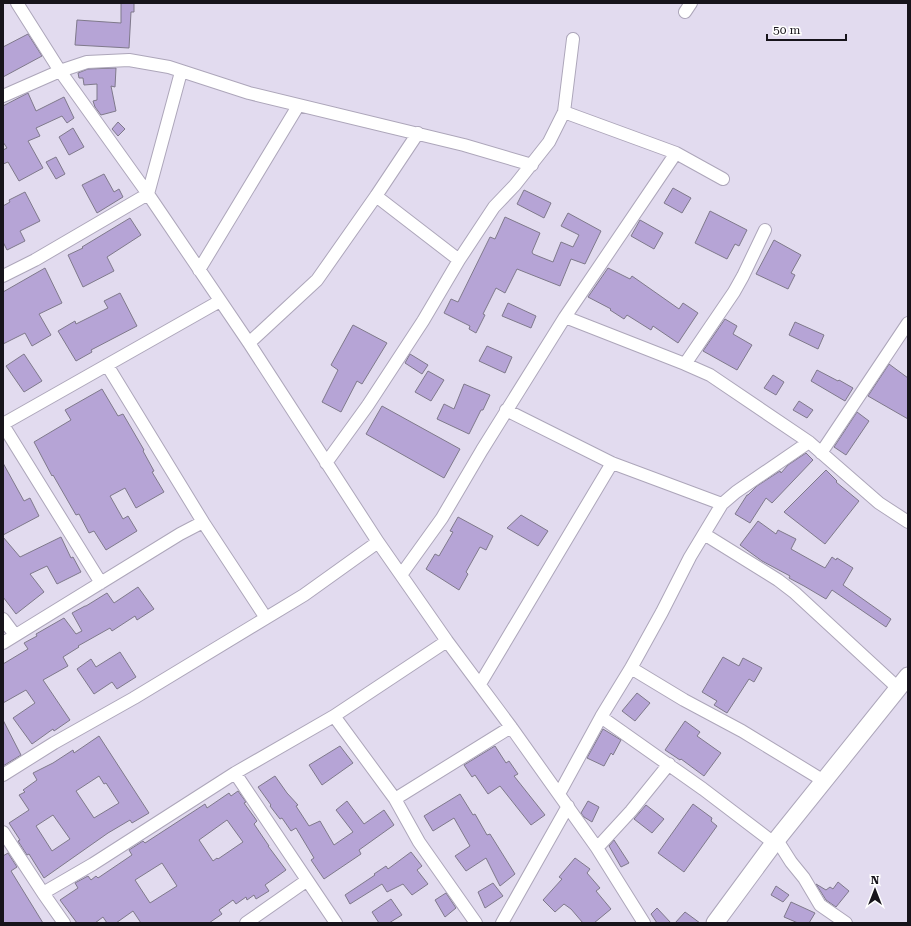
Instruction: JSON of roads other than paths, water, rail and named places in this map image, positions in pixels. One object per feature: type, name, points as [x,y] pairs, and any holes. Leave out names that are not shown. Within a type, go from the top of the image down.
[{"type":"main road","points":[[715,923],[776,841],[903,682]]},
{"type":"street","points":[[17,3],[60,72],[148,194],[249,343],[378,542],[447,640],[568,806],[597,848],[644,923]]},
{"type":"street","points":[[326,463],[368,405],[423,321],[459,260],[494,207],[532,165],[549,142],[564,112],[573,39]]},
{"type":"street","points":[[3,96],[87,62],[129,60],[169,67],[249,93],[298,106],[464,144],[532,165]]},
{"type":"street","points":[[3,276],[35,260],[148,194],[181,72]]},
{"type":"street","points":[[199,270],[298,106]]},
{"type":"street","points":[[564,112],[676,153],[723,179]]},
{"type":"street","points":[[249,343],[317,280],[418,133]]},
{"type":"street","points":[[401,575],[442,518],[506,410],[565,317],[676,153]]},
{"type":"street","points":[[376,196],[459,260]]},
{"type":"street","points":[[686,364],[734,292],[765,230]]},
{"type":"street","points":[[101,583],[3,424],[220,301]]},
{"type":"street","points":[[565,317],[686,364],[710,375],[809,442],[879,503],[908,522]]},
{"type":"street","points":[[821,453],[904,339],[908,323]]},
{"type":"street","points":[[107,365],[203,522],[266,618]]},
{"type":"street","points":[[506,410],[612,463],[722,504]]},
{"type":"street","points":[[559,794],[601,717],[631,668],[662,612],[690,557],[722,504],[736,492],[809,442]]},
{"type":"street","points":[[480,684],[612,463]]},
{"type":"street","points":[[3,643],[180,534],[203,522]]},
{"type":"street","points":[[704,534],[778,580],[903,682]]},
{"type":"street","points":[[3,775],[54,743],[134,698],[304,595],[378,542]]},
{"type":"street","points":[[3,619],[15,636]]},
{"type":"street","points":[[43,893],[93,864],[235,772],[334,716],[447,640]]},
{"type":"street","points":[[631,668],[684,700],[742,731],[824,781]]},
{"type":"street","points":[[334,716],[395,799],[419,842],[476,923]]},
{"type":"street","points":[[601,717],[776,841],[804,878],[820,905],[846,923]]},
{"type":"street","points":[[395,799],[511,727]]},
{"type":"street","points":[[597,848],[635,806],[669,764]]},
{"type":"street","points":[[235,772],[306,881],[336,923]]},
{"type":"street","points":[[502,923],[568,806]]},
{"type":"street","points":[[3,832],[64,923]]},
{"type":"street","points":[[246,923],[306,881]]}]
